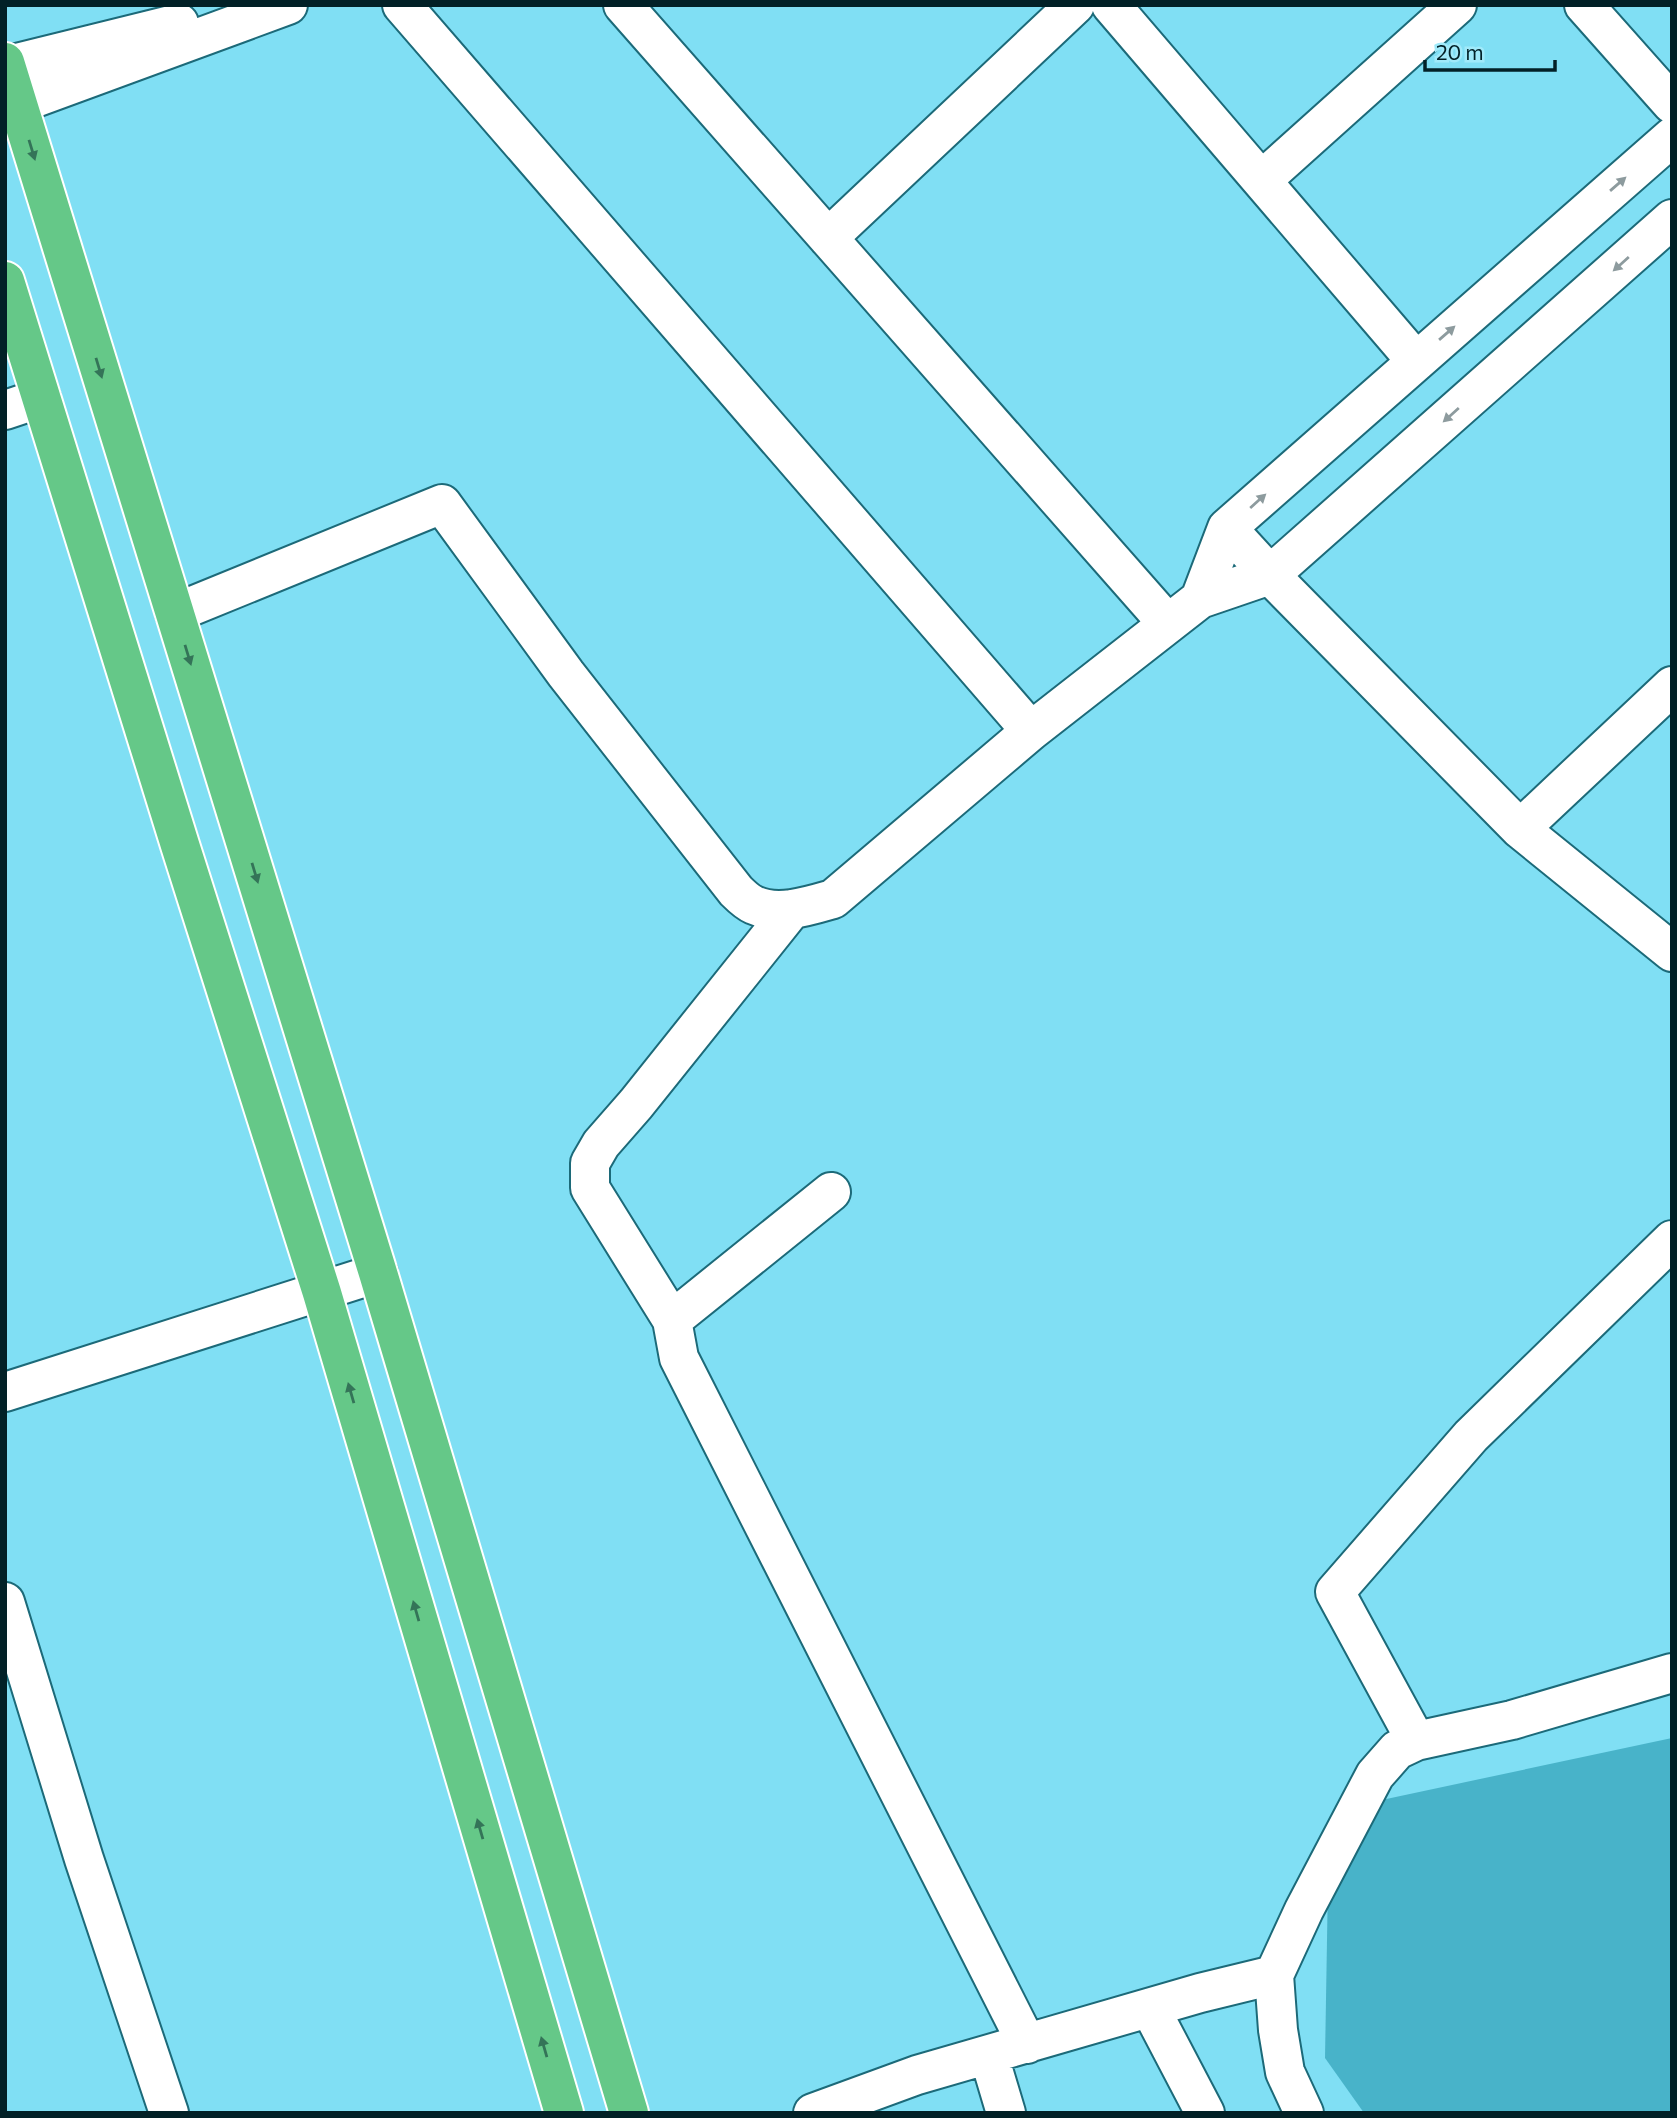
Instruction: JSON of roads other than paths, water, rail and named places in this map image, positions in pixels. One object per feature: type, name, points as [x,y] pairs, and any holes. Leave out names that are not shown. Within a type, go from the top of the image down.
[{"type":"highway","points":[[6,64],[12,107],[175,613],[378,1273],[629,2113]]},
{"type":"highway","points":[[5,281],[322,1293],[564,2113]]},
{"type":"street","points":[[6,64],[209,15],[227,5]]},
{"type":"street","points":[[12,107],[288,5]]},
{"type":"street","points":[[402,5],[1031,731]]},
{"type":"street","points":[[828,238],[1074,5]]},
{"type":"street","points":[[1111,5],[1416,361]]},
{"type":"street","points":[[1262,180],[1457,5]]},
{"type":"street","points":[[1584,5],[1672,104]]},
{"type":"street","points":[[641,12],[828,238],[1168,624]]},
{"type":"street","points":[[1200,599],[1227,528],[1672,137]]},
{"type":"street","points":[[175,613],[442,504],[566,674],[736,891],[752,905],[772,910],[792,909],[833,899],[1031,731],[1200,599],[1270,575],[1672,219]]},
{"type":"street","points":[[5,410],[41,398]]},
{"type":"street","points":[[1227,528],[1520,829],[1672,952]]},
{"type":"street","points":[[1520,829],[1672,686]]},
{"type":"street","points":[[792,909],[601,1144],[590,1163],[590,1188],[672,1320],[679,1357],[1027,2044]]},
{"type":"street","points":[[672,1320],[831,1192]]},
{"type":"street","points":[[1416,1741],[1335,1592],[1471,1436],[1672,1240]]},
{"type":"street","points":[[5,1392],[378,1273]]},
{"type":"street","points":[[5,1602],[84,1859],[169,2113]]},
{"type":"street","points":[[1304,2113],[1285,2072],[1278,2030],[1274,1975],[1304,1910],[1376,1775],[1396,1750],[1416,1741],[1512,1720],[1672,1673]]},
{"type":"street","points":[[813,2113],[917,2075],[1274,1975]]},
{"type":"street","points":[[1150,2008],[1205,2113]]},
{"type":"street","points":[[989,2056],[1006,2113]]},
{"type":"water","points":[[1672,1738],[1672,2113],[1364,2113],[1325,2058],[1328,1881],[1377,1801]]}]
